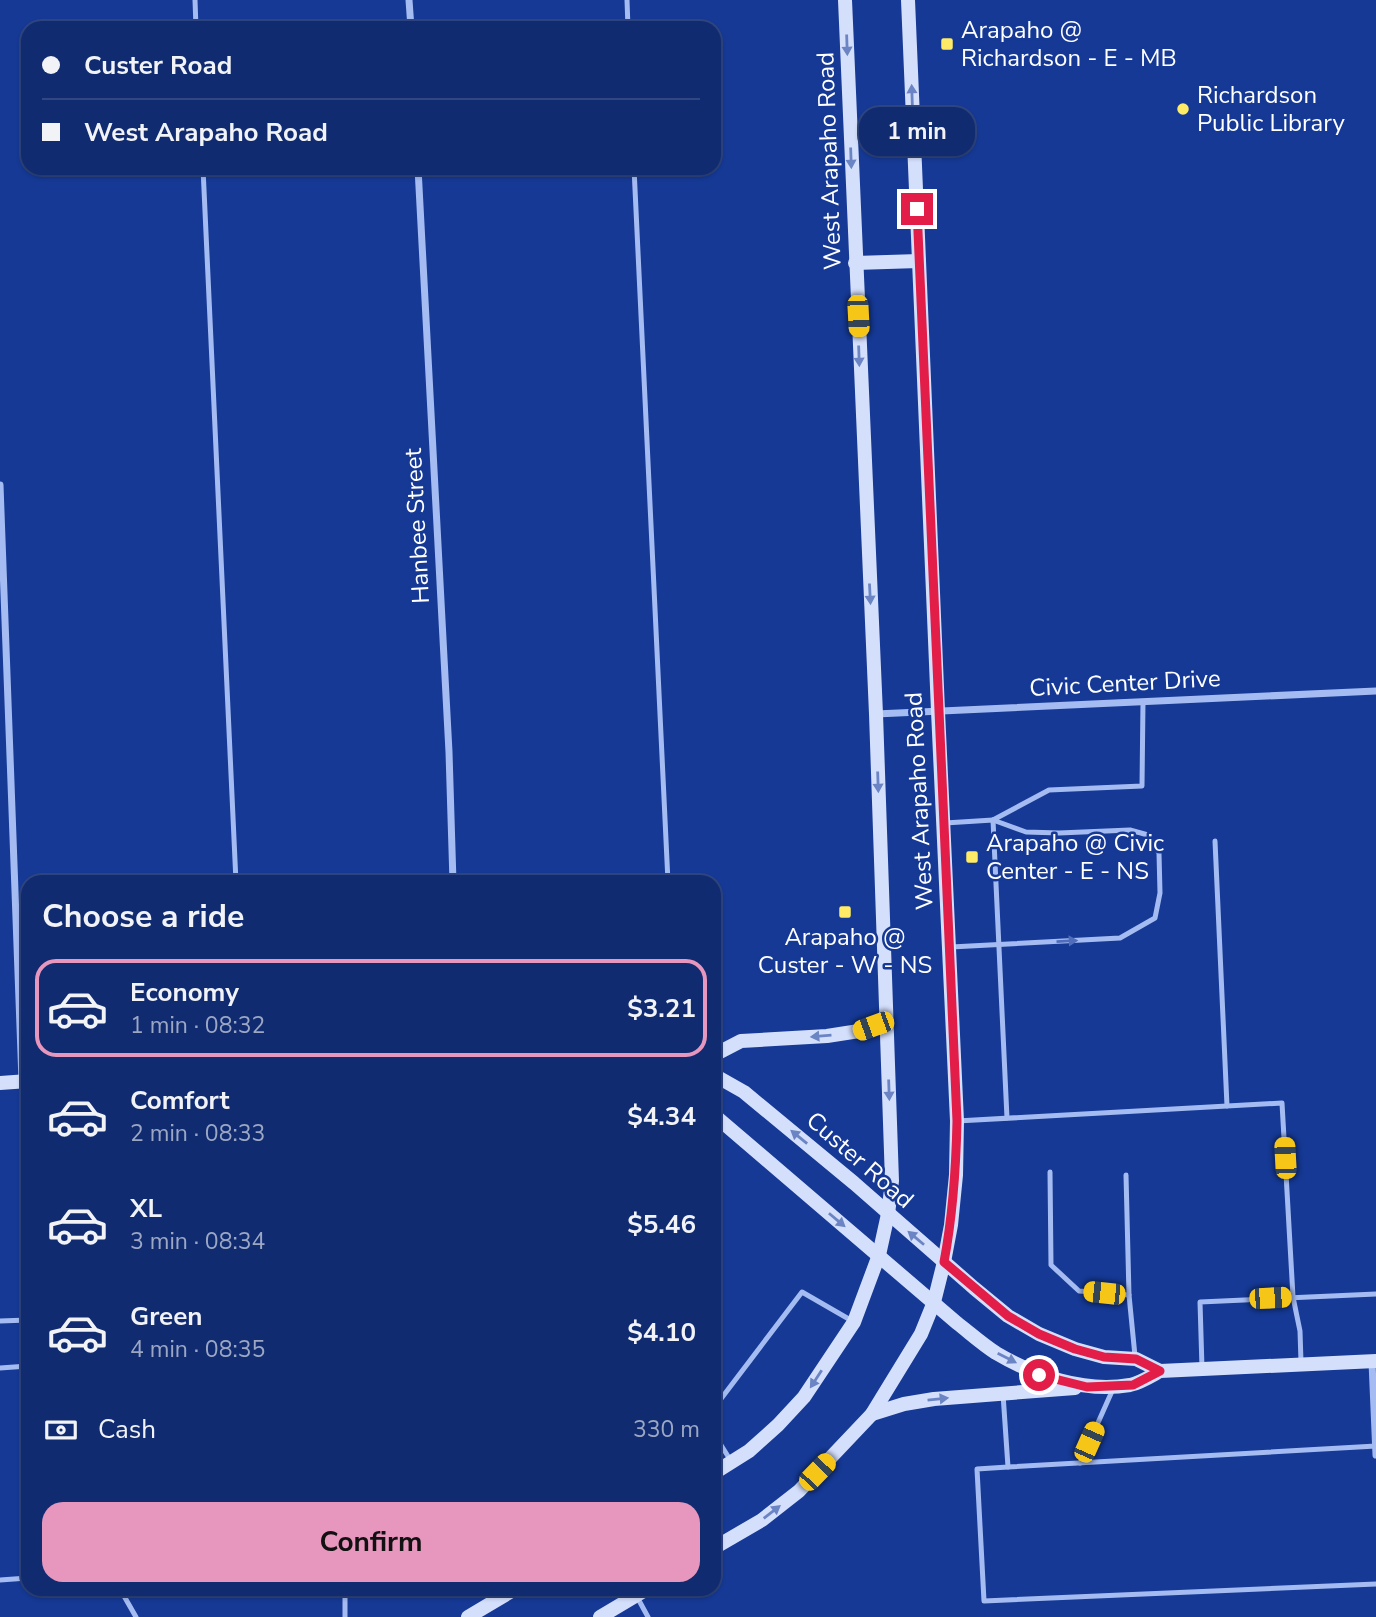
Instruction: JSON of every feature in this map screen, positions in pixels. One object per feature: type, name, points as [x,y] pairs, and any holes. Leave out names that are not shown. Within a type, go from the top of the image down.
[{"type":"main road","name":"West Arapaho Road","points":[[721,1469],[749,1451],[804,1397],[853,1322],[879,1255],[888,1214],[892,1169],[876,714],[845,0]]},
{"type":"main road","name":"West Arapaho Road","points":[[721,1545],[762,1520],[799,1491],[872,1414],[921,1334],[934,1302],[951,1226],[957,1121],[908,0]]},
{"type":"main road","points":[[855,263],[919,261]]},
{"type":"main road","points":[[721,1051],[741,1041],[827,1036],[859,1031],[887,1021]]},
{"type":"main road","name":"Custer Road","points":[[721,1079],[744,1092],[855,1183],[1008,1316],[1039,1334],[1075,1349],[1104,1357],[1136,1359],[1160,1371]]},
{"type":"main road","points":[[0,1083],[21,1081]]},
{"type":"main road","name":"Custer Road","points":[[721,1121],[995,1352],[1039,1375],[1087,1387],[1114,1386],[1133,1385],[1160,1371],[1374,1362]]},
{"type":"main road","points":[[872,1414],[904,1404],[934,1399],[1087,1387]]},
{"type":"main road","points":[[468,1617],[503,1596]]},
{"type":"main road","points":[[600,1617],[631,1596]]},
{"type":"street","points":[[409,0],[410,21]]},
{"type":"street","name":"Hanbee Street","points":[[418,175],[449,752],[453,875]]},
{"type":"street","points":[[0,485],[21,986]]},
{"type":"street","name":"Civic Center Drive","points":[[876,714],[1376,691]]},
{"type":"street","points":[[1374,1362],[1376,1455]]},
{"type":"lane","points":[[195,0],[196,21]]},
{"type":"lane","points":[[627,0],[628,21]]},
{"type":"lane","points":[[203,175],[236,875]]},
{"type":"lane","points":[[635,175],[668,875]]},
{"type":"lane","points":[[993,820],[1049,790],[1142,786],[1143,702]]},
{"type":"lane","points":[[993,820],[1007,1118]]},
{"type":"lane","points":[[943,823],[993,820],[1026,832],[1130,830],[1148,835],[1159,853],[1160,893],[1155,918],[1120,938],[948,948]]},
{"type":"lane","points":[[1214,841],[1227,1106]]},
{"type":"lane","points":[[957,1121],[1282,1103],[1293,1297],[1300,1331],[1301,1365]]},
{"type":"lane","points":[[1050,1172],[1051,1265],[1079,1290],[1129,1295]]},
{"type":"lane","points":[[1126,1175],[1129,1295],[1136,1359]]},
{"type":"lane","points":[[721,1399],[802,1292],[853,1322]]},
{"type":"lane","points":[[1202,1370],[1200,1302],[1376,1294]]},
{"type":"lane","points":[[0,1321],[21,1320]]},
{"type":"lane","points":[[0,1368],[21,1366]]},
{"type":"lane","points":[[1080,1463],[1114,1386]]},
{"type":"lane","points":[[1003,1394],[1007,1467]]},
{"type":"lane","points":[[721,1445],[732,1463]]},
{"type":"lane","points":[[1376,1446],[977,1469],[984,1601],[1376,1584]]},
{"type":"lane","points":[[0,1580],[21,1578]]},
{"type":"lane","points":[[124,1596],[136,1617]]},
{"type":"lane","points":[[345,1596],[345,1617]]},
{"type":"lane","points":[[640,1596],[648,1617]]},
{"type":"place","name":"Arapaho @ Richardson - E - MB","points":[[947,44]]},
{"type":"place","name":"Richardson Public Library","points":[[1183,109]]},
{"type":"place","name":"Arapaho @ Civic Center - E - NS","points":[[972,857]]},
{"type":"place","name":"Arapaho @ Custer - W - NS","points":[[845,912]]},
{"type":"route","points":[[917,209],[957,1121],[956,1175],[944,1262],[1008,1316],[1039,1334],[1075,1349],[1104,1357],[1136,1359],[1160,1371],[1133,1385],[1087,1387],[1039,1375]]}]
